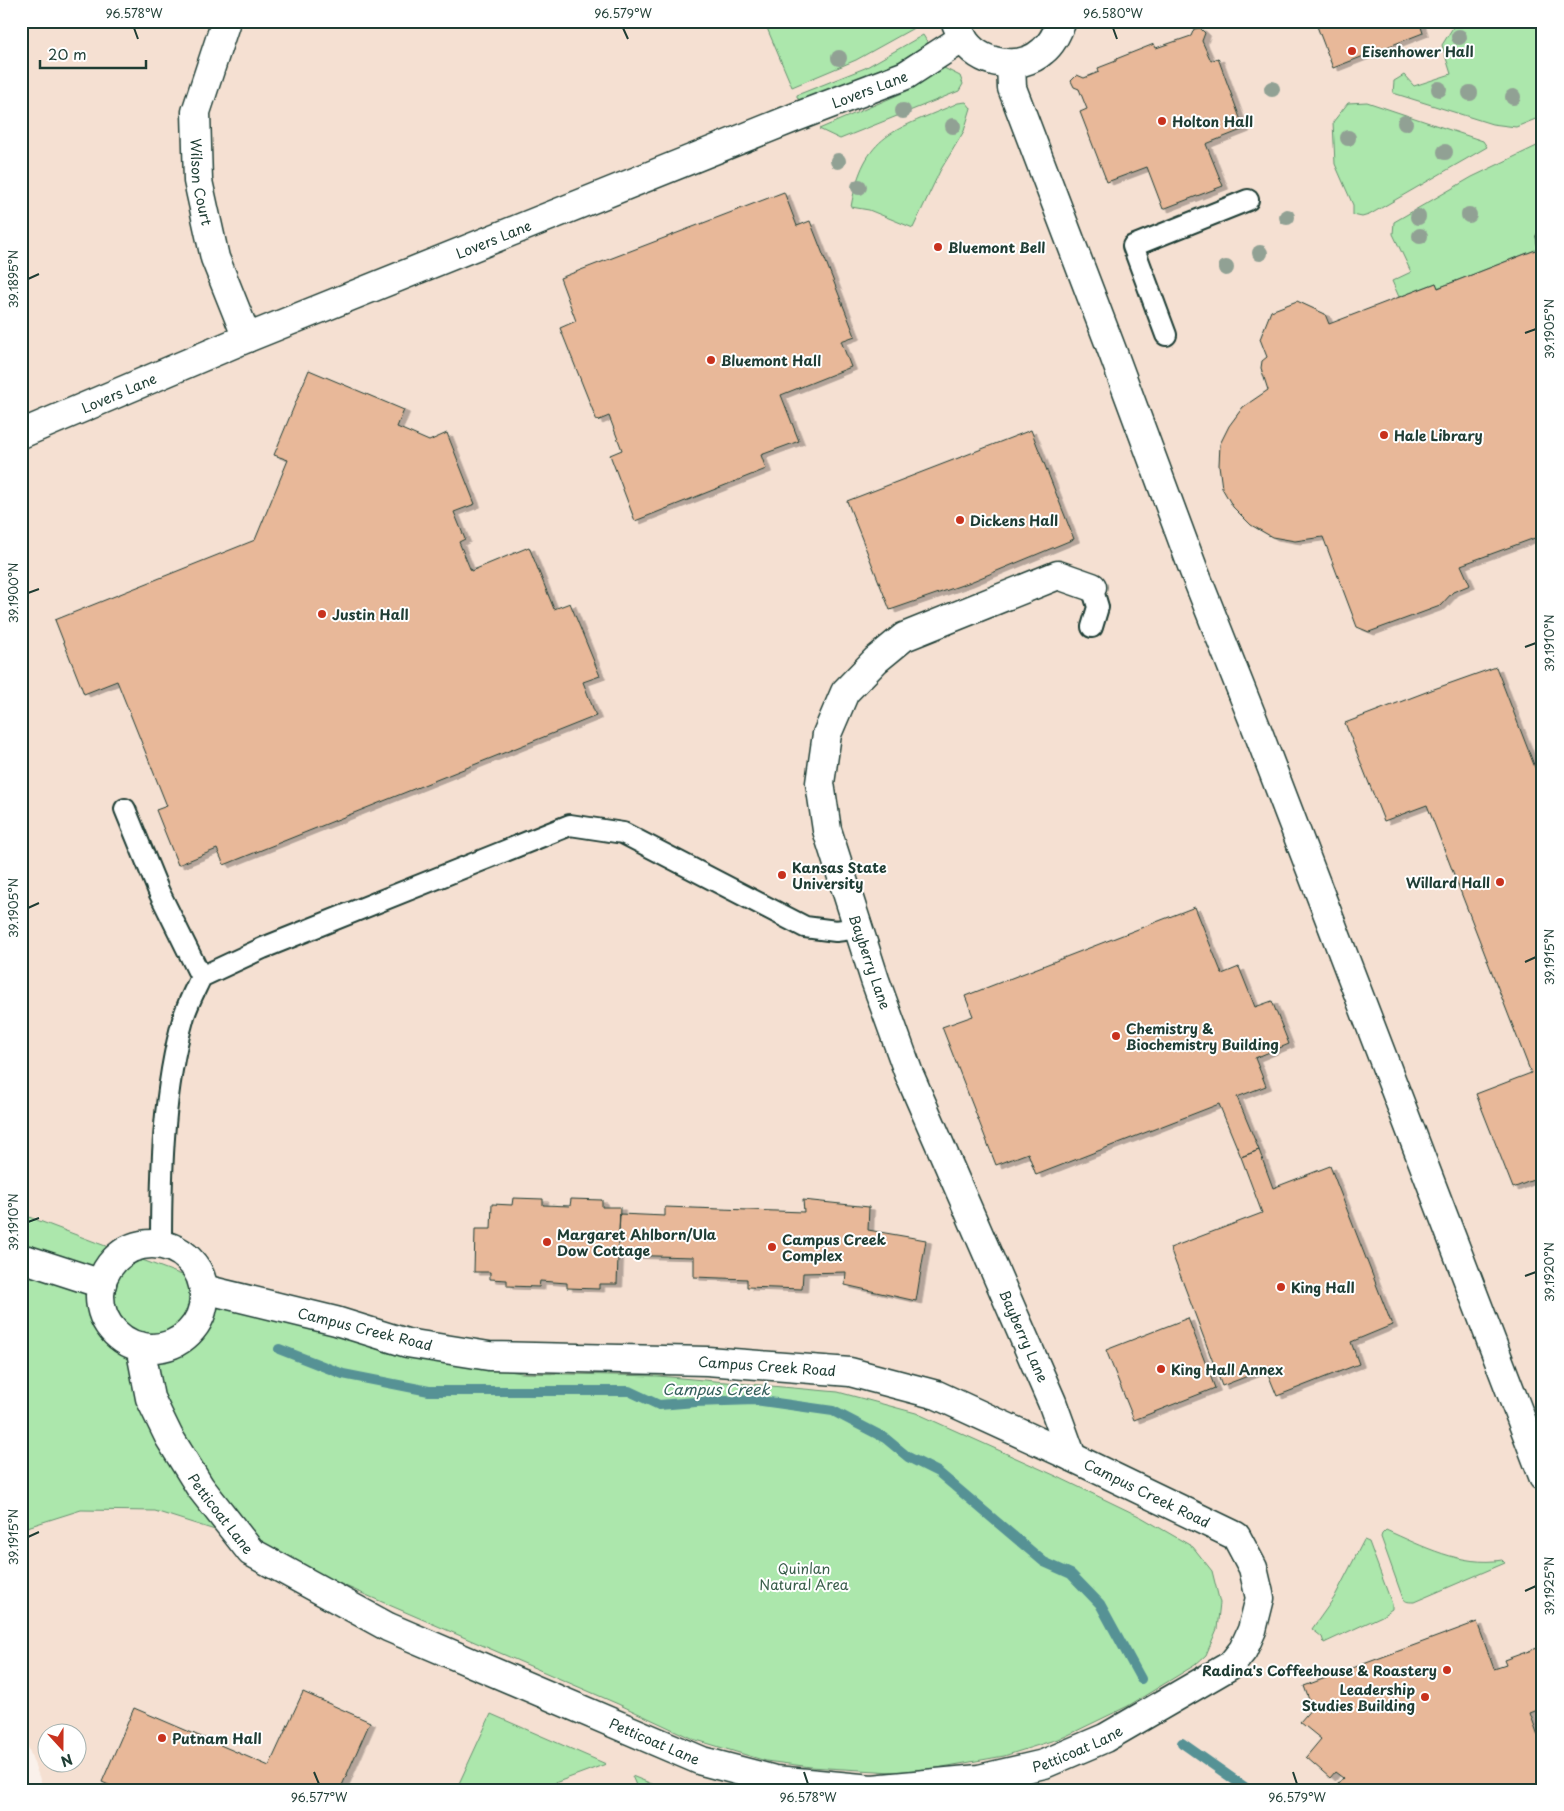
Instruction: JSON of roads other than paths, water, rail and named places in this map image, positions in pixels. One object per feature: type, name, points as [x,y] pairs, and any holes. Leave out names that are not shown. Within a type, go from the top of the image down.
[{"type":"street","points":[[959,30],[972,49],[983,57],[996,62],[1011,64],[1028,60],[1043,51],[1055,38],[1062,21]]},
{"type":"street","name":"Wilson Court","points":[[229,22],[196,112],[198,181],[215,258],[247,338]]},
{"type":"street","name":"Lovers Lane","points":[[21,434],[176,366],[786,120],[906,75],[959,30]]},
{"type":"street","points":[[1011,64],[1012,88],[1194,571],[1269,760],[1543,1476]]},
{"type":"street","name":"Bayberry Lane","points":[[1072,1457],[1052,1402],[909,1074],[875,980],[827,830],[820,783],[827,734],[844,692],[876,660],[904,637],[1058,575],[1092,587]]},
{"type":"street","points":[[143,1244],[161,1245],[178,1250],[190,1260],[200,1273],[204,1289],[204,1306],[198,1321],[188,1333],[175,1343],[158,1348],[140,1346],[124,1340],[111,1328],[103,1312],[100,1295],[102,1284],[113,1262],[126,1251],[143,1244]]},
{"type":"street","points":[[21,1259],[102,1284]]},
{"type":"street","name":"Campus Creek Road","points":[[204,1289],[336,1321],[407,1343],[489,1356],[707,1361],[850,1372],[937,1395],[1072,1457],[1236,1536],[1253,1568],[1260,1598]]},
{"type":"street","name":"Petticoat Lane","points":[[140,1346],[150,1398],[169,1437],[200,1487],[251,1552],[388,1627],[702,1761],[776,1780],[872,1789],[980,1779],[1044,1764],[1105,1738],[1230,1665],[1243,1650],[1252,1630],[1260,1598]]},
{"type":"lane","points":[[1166,335],[1133,246],[1248,200]]},
{"type":"lane","points":[[1092,587],[1098,607],[1092,627]]},
{"type":"lane","points":[[125,808],[159,892],[201,977]]},
{"type":"lane","points":[[161,1245],[161,1173],[170,1076],[185,1014],[201,977],[263,948],[570,825],[623,833],[805,927],[836,931],[858,928]]},
{"type":"waterway","name":"Campus Creek","points":[[279,1349],[343,1374],[429,1391],[629,1391],[659,1405],[755,1400],[833,1411],[885,1438],[908,1457],[938,1472],[1044,1562],[1071,1574],[1100,1604],[1141,1679]]},
{"type":"waterway","name":"Campus Creek","points":[[1182,1743],[1249,1790]]},
{"type":"place","name":"Eisenhower Hall","points":[[1352,51]]},
{"type":"place","name":"Holton Hall","points":[[1162,121]]},
{"type":"place","name":"Bluemont Bell","points":[[938,247]]},
{"type":"place","name":"Bluemont Hall","points":[[711,360]]},
{"type":"place","name":"Hale Library","points":[[1384,435]]},
{"type":"place","name":"Dickens Hall","points":[[960,520]]},
{"type":"place","name":"Justin Hall","points":[[322,614]]},
{"type":"place","name":"Kansas State University","points":[[782,875]]},
{"type":"place","name":"Willard Hall","points":[[1500,882]]},
{"type":"place","name":"Chemistry & Biochemistry Building","points":[[1116,1036]]},
{"type":"place","name":"Margaret Ahlborn/Ula Dow Cottage","points":[[547,1242]]},
{"type":"place","name":"Campus Creek Complex","points":[[772,1247]]},
{"type":"place","name":"King Hall","points":[[1281,1287]]},
{"type":"place","name":"King Hall Annex","points":[[1161,1369]]},
{"type":"place","name":"Radina's Coffeehouse & Roastery","points":[[1447,1670]]},
{"type":"place","name":"Leadership Studies Building","points":[[1425,1697]]},
{"type":"place","name":"Putnam Hall","points":[[162,1738]]},
{"type":"park label","name":"Quinlan Natural Area","points":[[804,1576]]}]
